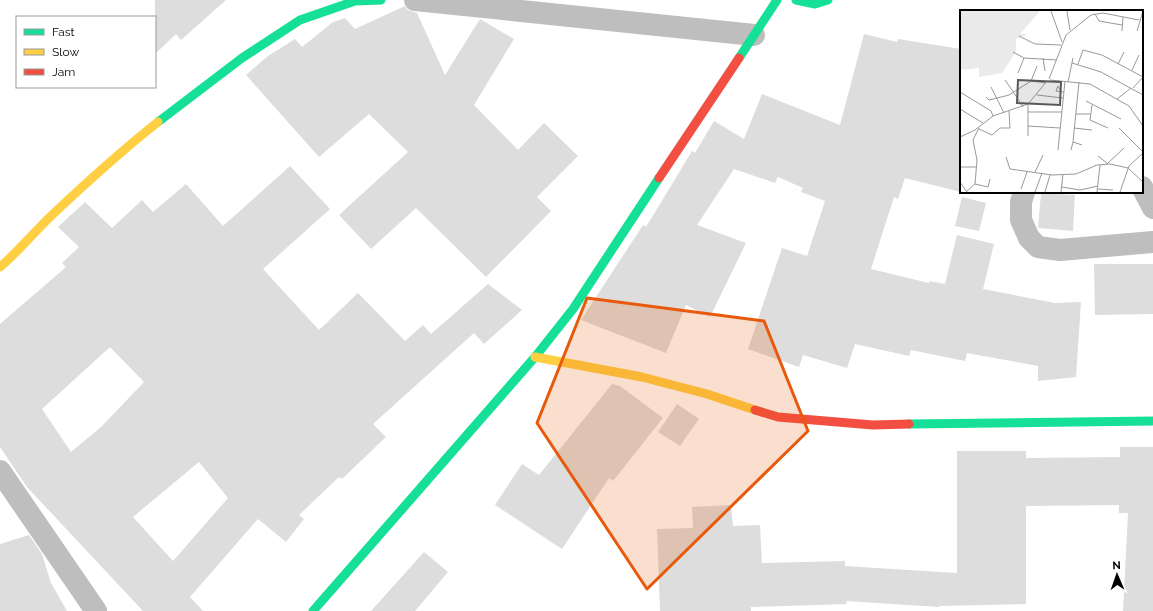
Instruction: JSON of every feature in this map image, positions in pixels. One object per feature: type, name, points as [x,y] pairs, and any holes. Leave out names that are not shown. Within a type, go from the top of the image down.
[{"type":"street","points":[[0,267],[15,254],[51,216],[130,143],[242,58],[300,20],[355,1],[381,0]]},
{"type":"street","points":[[415,0],[754,35]]},
{"type":"street","points":[[313,611],[535,357],[573,309],[777,0]]},
{"type":"street","points":[[796,0],[815,4],[828,0]]},
{"type":"street","points":[[1143,189],[1153,208]]},
{"type":"street","points":[[1024,193],[1021,202],[1021,220],[1029,238],[1038,247],[1060,250],[1153,242]]},
{"type":"street","points":[[535,357],[642,377],[707,394],[778,417],[873,425],[1153,421]]},
{"type":"street","points":[[0,471],[96,611]]},
{"type":"highlighted area","points":[[587,298],[764,321],[808,431],[647,589],[537,423]]},
{"type":"building","points":[[155,0],[226,0],[181,40],[176,34],[156,53]]},
{"type":"building","points":[[405,6],[408,10],[417,13],[445,75],[480,19],[514,39],[474,105],[518,150],[544,123],[578,156],[537,197],[551,211],[486,277],[416,208],[371,249],[339,215],[408,152],[369,114],[319,157],[246,75],[268,56],[295,39],[302,47],[333,22],[345,18],[355,29]]},
{"type":"building","points":[[864,34],[897,42],[898,39],[960,49],[960,192],[905,178],[898,199],[894,197],[871,269],[929,283],[929,281],[945,284],[957,235],[994,244],[983,289],[1055,303],[1081,302],[1076,377],[1038,381],[1038,366],[967,353],[965,361],[911,350],[909,356],[855,344],[847,368],[803,355],[799,367],[748,349],[782,248],[807,256],[825,201],[801,192],[803,188],[778,177],[775,183],[734,169],[697,225],[746,243],[710,317],[686,305],[666,353],[581,320],[643,225],[646,227],[692,151],[695,153],[714,121],[744,139],[762,94],[840,125]]},
{"type":"building","points":[[290,166],[330,209],[263,269],[319,330],[358,293],[405,341],[423,325],[431,334],[488,284],[522,310],[484,344],[474,333],[373,424],[386,437],[342,479],[339,477],[299,515],[304,519],[286,542],[258,519],[190,597],[203,611],[143,611],[27,487],[0,447],[0,324],[66,267],[62,263],[79,247],[58,227],[85,202],[112,228],[142,200],[153,212],[186,184],[223,226]],"holes":[[[110,347],[144,382],[102,426],[71,452],[42,409]],[[199,462],[228,498],[173,561],[133,517]]]},
{"type":"building","points":[[1041,193],[1075,195],[1073,231],[1038,228]]},
{"type":"building","points":[[962,197],[986,203],[979,231],[955,226]]},
{"type":"building","points":[[1094,264],[1153,264],[1153,314],[1095,315]]},
{"type":"building","points":[[612,384],[620,386],[663,418],[613,481],[609,478],[562,549],[495,505],[522,464],[539,475]]},
{"type":"building","points":[[677,404],[699,419],[680,446],[658,432]]},
{"type":"building","points":[[1120,447],[1153,447],[1153,611],[1123,611],[1128,513],[1119,513],[1119,505],[1026,506],[1026,604],[939,607],[846,601],[847,604],[751,607],[751,611],[660,611],[657,529],[693,528],[692,507],[731,505],[733,526],[760,525],[762,563],[845,561],[845,566],[957,573],[957,451],[1026,451],[1026,458],[1120,457]]},
{"type":"building","points":[[29,535],[42,554],[51,583],[67,611],[0,611],[0,544]]},
{"type":"building","points":[[424,552],[448,572],[415,611],[371,611]]},
{"type":"traffic: fast","points":[[158,122],[242,58],[300,20],[355,1],[381,0]]},
{"type":"traffic: fast","points":[[739,58],[777,0]]},
{"type":"traffic: fast","points":[[796,0],[815,4],[828,0]]},
{"type":"traffic: fast","points":[[313,611],[535,357],[573,309],[659,178]]},
{"type":"traffic: fast","points":[[909,424],[1153,421]]},
{"type":"traffic: slow","points":[[0,267],[14,255],[45,221],[117,156],[158,122]]},
{"type":"traffic: slow","points":[[535,357],[642,377],[707,394],[755,410]]},
{"type":"traffic: jam","points":[[659,178],[739,58]]},
{"type":"traffic: jam","points":[[755,410],[778,417],[873,425],[909,424]]}]
